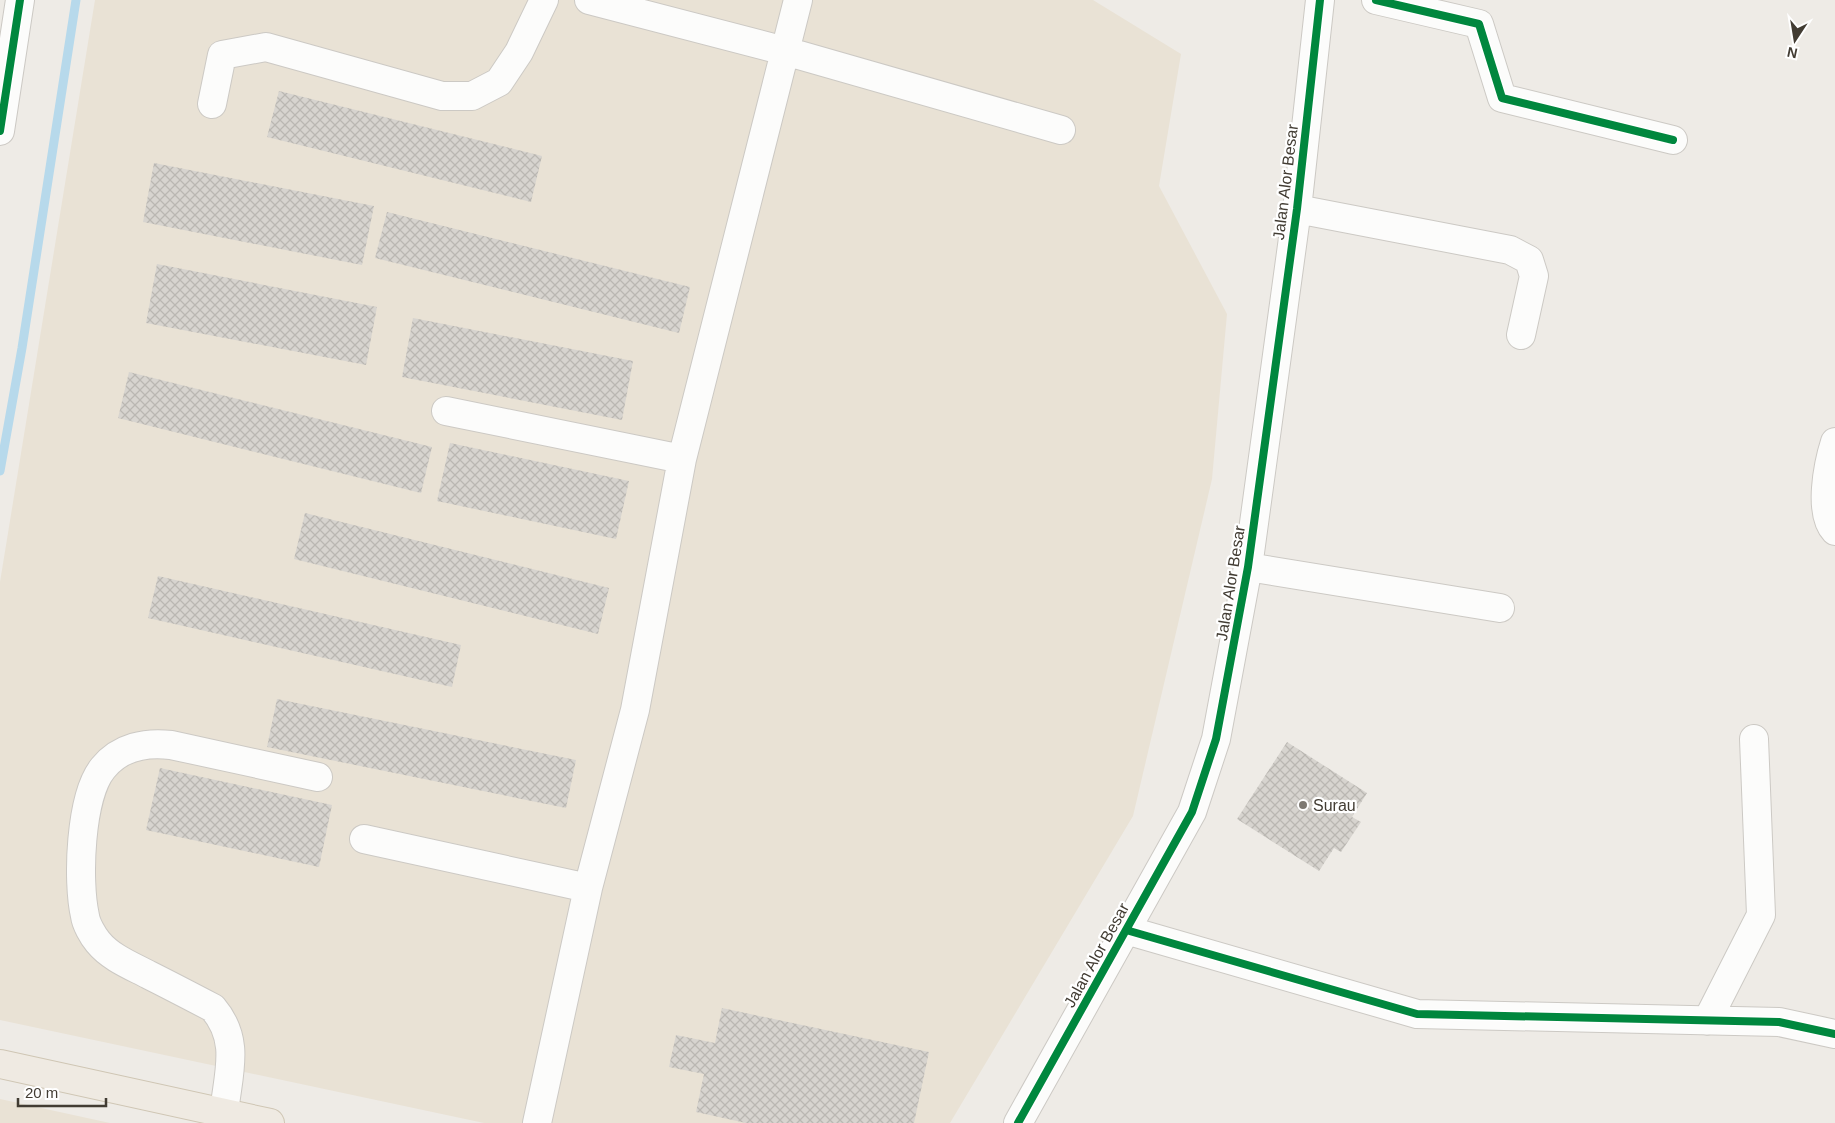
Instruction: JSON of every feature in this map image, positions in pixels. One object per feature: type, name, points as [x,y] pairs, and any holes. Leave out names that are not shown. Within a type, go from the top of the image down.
[{"type":"main road","points":[[0,1064],[195,1115],[224,1113],[270,1123]]},
{"type":"street","points":[[212,104],[222,55],[266,47],[442,96],[472,96],[499,82],[519,52],[544,0]]},
{"type":"street","points":[[589,0],[785,51],[1061,130]]},
{"type":"street","points":[[537,1123],[588,888],[635,710],[682,459],[798,0]]},
{"type":"street","name":"Jalan Alor Besar","points":[[1018,1123],[1192,812],[1216,739],[1248,567],[1296,209],[1320,0]]},
{"type":"street","points":[[1376,0],[1479,24],[1502,98],[1673,140]]},
{"type":"street","points":[[0,131],[12,15]]},
{"type":"street","points":[[1296,209],[1510,250],[1529,260],[1534,276],[1521,335]]},
{"type":"street","points":[[446,410],[682,459]]},
{"type":"street","points":[[1835,442],[1825,503],[1830,526],[1835,531]]},
{"type":"street","points":[[1248,567],[1500,608]]},
{"type":"street","points":[[1707,1020],[1761,915],[1754,739]]},
{"type":"street","points":[[224,1113],[231,1048],[229,1035],[223,1019],[213,1008],[115,957],[99,943],[85,918],[81,893],[84,824],[92,790],[102,769],[114,757],[139,745],[154,743],[318,777]]},
{"type":"street","points":[[364,839],[588,888]]},
{"type":"street","points":[[1126,930],[1417,1014],[1779,1022],[1835,1034]]},
{"type":"shaded area","points":[[95,0],[1093,0],[1181,54],[1159,186],[1227,314],[1212,479],[1133,816],[950,1123],[484,1123],[0,1020],[0,582]]},
{"type":"shaded area","points":[[0,1099],[110,1123],[0,1123]]},
{"type":"building","points":[[279,91],[542,156],[531,202],[267,137]]},
{"type":"building","points":[[154,163],[374,206],[362,265],[143,222]]},
{"type":"building","points":[[387,212],[690,287],[679,333],[375,258]]},
{"type":"building","points":[[157,264],[377,307],[366,365],[146,323]]},
{"type":"building","points":[[413,318],[633,361],[622,420],[402,377]]},
{"type":"building","points":[[129,372],[432,447],[421,493],[118,418]]},
{"type":"building","points":[[450,443],[629,481],[616,539],[437,501]]},
{"type":"building","points":[[305,513],[609,588],[598,634],[294,559]]},
{"type":"building","points":[[158,576],[461,645],[452,687],[148,618]]},
{"type":"building","points":[[277,699],[576,760],[566,808],[267,747]]},
{"type":"building","name":"Surau","points":[[1287,742],[1367,793],[1352,817],[1361,822],[1341,852],[1334,848],[1319,871],[1237,819]]},
{"type":"building","points":[[160,768],[332,805],[319,867],[146,830]]},
{"type":"building","points":[[722,1008],[929,1052],[914,1123],[746,1123],[696,1112],[704,1074],[669,1067],[676,1035],[715,1043]]},
{"type":"waterway","points":[[0,471],[22,348],[76,0]]},
{"type":"cycle path","points":[[0,131],[20,0]]},
{"type":"cycle path","points":[[1018,1123],[1192,812],[1216,739],[1248,567],[1297,209],[1320,0]]},
{"type":"cycle path","points":[[1376,0],[1479,24],[1502,98],[1673,140]]},
{"type":"cycle path","points":[[1126,930],[1417,1014],[1779,1022],[1835,1034]]},
{"type":"place","name":"Surau","points":[[1303,805]]}]
